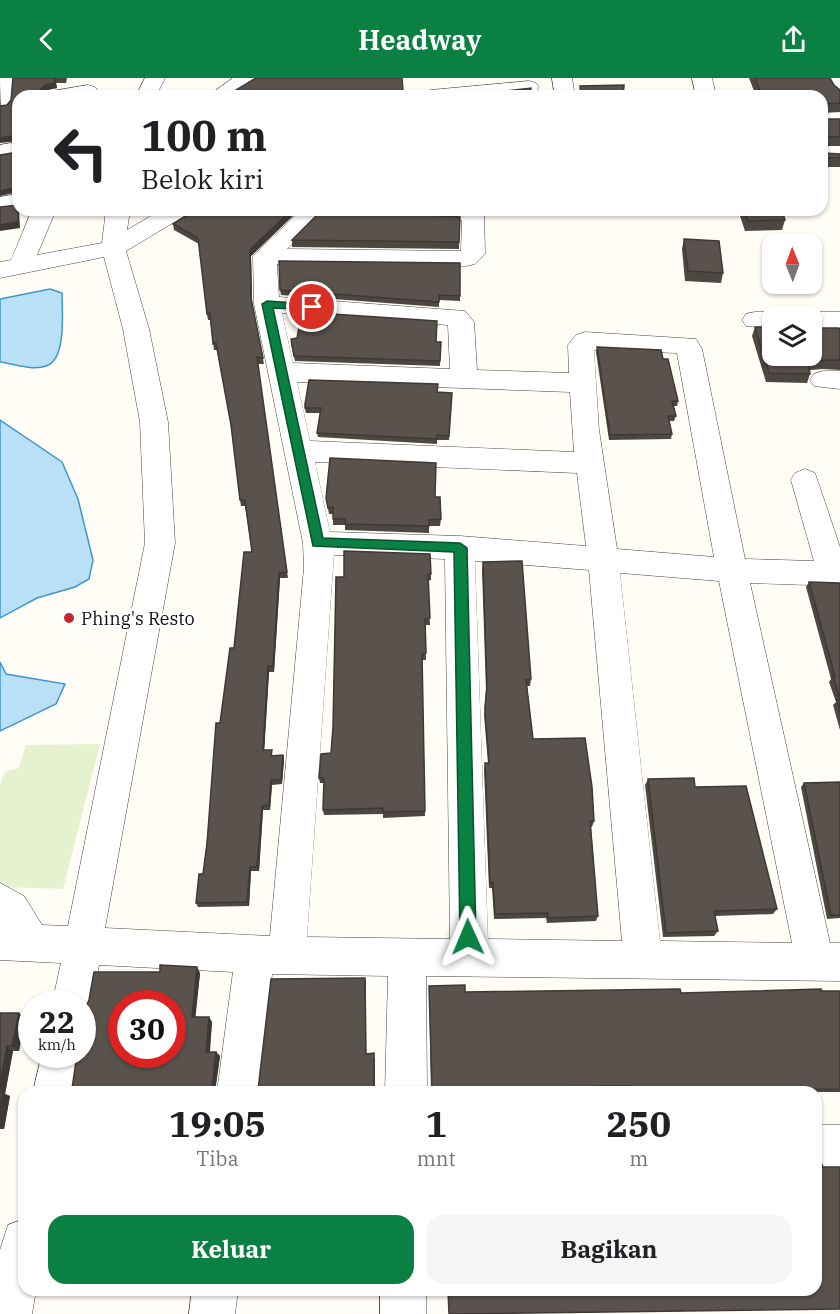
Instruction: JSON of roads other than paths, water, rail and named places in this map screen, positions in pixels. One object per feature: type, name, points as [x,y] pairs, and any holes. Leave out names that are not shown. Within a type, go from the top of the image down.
[{"type":"street","points":[[4,78],[6,103]]},
{"type":"street","points":[[228,90],[247,78]]},
{"type":"street","points":[[834,78],[840,89]]},
{"type":"street","points":[[496,90],[529,87]]},
{"type":"street","points":[[11,268],[41,216]]},
{"type":"street","points":[[75,990],[160,543],[154,422],[136,329],[113,248],[117,216]]},
{"type":"street","points":[[11,268],[113,248],[168,216]]},
{"type":"street","points":[[239,1086],[271,955],[319,568],[318,543],[267,304],[265,256],[308,216]]},
{"type":"street","points":[[265,256],[466,260],[473,254],[474,216]]},
{"type":"street","points":[[267,304],[456,317],[461,322],[464,378]]},
{"type":"street","points":[[822,320],[840,320]]},
{"type":"street","points":[[0,901],[6,904],[17,917],[15,942],[271,955],[469,960],[643,961],[828,962],[733,570],[688,346],[585,341],[581,345],[582,383],[590,463],[603,559],[643,961]]},
{"type":"street","points":[[281,372],[582,383]]},
{"type":"street","points":[[298,451],[590,463]]},
{"type":"street","points":[[318,543],[460,548],[733,570],[836,574],[805,480]]},
{"type":"street","points":[[460,548],[469,960]]},
{"type":"street","points":[[406,1086],[407,958]]},
{"type":"street","points":[[55,1086],[59,1068]]},
{"type":"street","points":[[822,1146],[840,1146]]},
{"type":"street","points":[[9,1314],[18,1270]]},
{"type":"street","points":[[212,1314],[214,1296]]},
{"type":"street","points":[[403,1296],[403,1314]]},
{"type":"water","points":[[50,289],[62,293],[62,334],[53,362],[35,368],[0,362],[0,299]]},
{"type":"water","points":[[0,420],[62,462],[78,499],[93,560],[89,579],[75,587],[37,598],[0,618]]},
{"type":"water","points":[[0,662],[6,674],[65,684],[56,704],[0,731]]},
{"type":"place","name":"Phing's Resto","points":[[69,618]]}]
